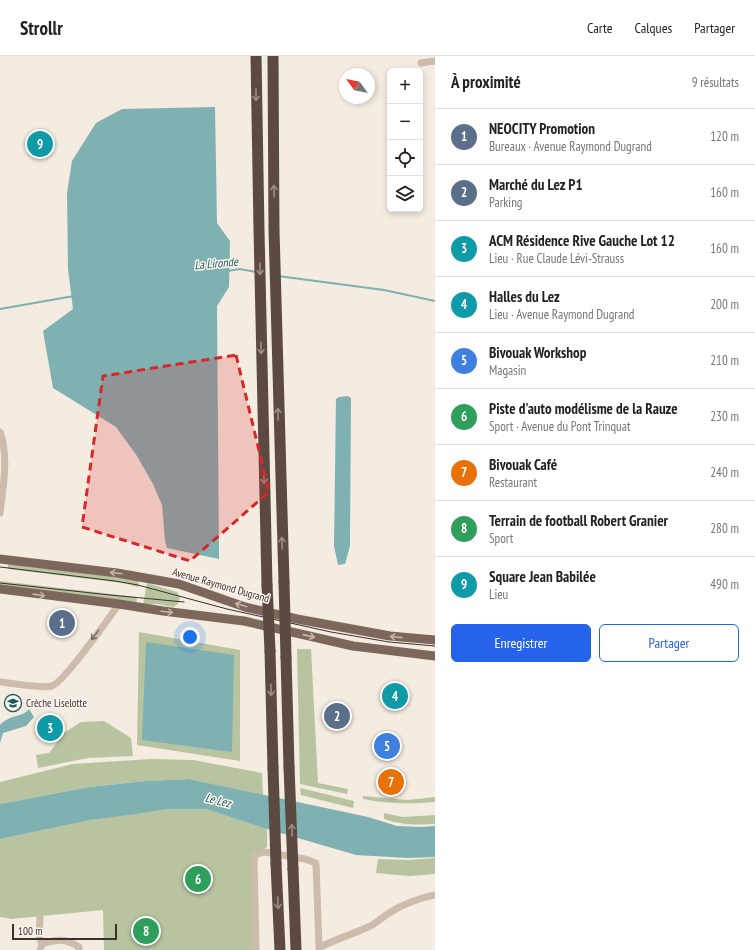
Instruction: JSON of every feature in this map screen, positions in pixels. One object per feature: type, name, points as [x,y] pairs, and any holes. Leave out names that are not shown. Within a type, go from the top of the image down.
[{"type":"highway","points":[[256,56],[260,309],[267,585],[280,950]]},
{"type":"highway","points":[[273,56],[276,310],[296,950]]},
{"type":"main road","name":"Avenue Raymond Dugrand","points":[[0,559],[116,573],[179,584],[245,607],[297,619],[376,634],[435,640]]},
{"type":"main road","points":[[0,589],[119,604],[163,612],[244,621],[353,646],[435,656]]},
{"type":"street","points":[[421,63],[435,61]]},
{"type":"street","points":[[0,432],[4,458],[0,513]]},
{"type":"street","points":[[0,682],[37,686],[53,686],[66,674],[119,604]]},
{"type":"street","points":[[256,950],[254,882],[255,855],[264,852],[305,859],[316,863],[319,949]]},
{"type":"street","points":[[319,949],[334,939],[369,927],[404,905],[435,895]]},
{"type":"street","points":[[40,918],[39,937],[41,947],[62,940],[70,941],[79,947],[79,950]]},
{"type":"highlighted area","points":[[236,355],[269,492],[190,561],[82,527],[103,376]]},
{"type":"green space","points":[[8,564],[139,581],[138,587],[122,583],[8,569]]},
{"type":"green space","points":[[0,581],[137,597],[136,604],[0,587]]},
{"type":"green space","points":[[147,583],[177,592],[180,597],[178,604],[173,607],[157,604],[143,605]]},
{"type":"green space","points":[[139,632],[240,650],[240,761],[137,745]]},
{"type":"green space","points":[[297,649],[311,649],[318,783],[348,789],[347,794],[300,784]]},
{"type":"green space","points":[[104,721],[131,738],[133,756],[88,758],[38,768],[36,755],[49,753],[64,733],[81,722]]},
{"type":"green space","points":[[151,759],[193,760],[262,773],[263,795],[189,779],[146,781],[89,787],[0,804],[0,782],[73,764]]},
{"type":"green space","points":[[300,788],[354,801],[353,808],[301,795]]},
{"type":"green space","points":[[363,796],[408,800],[435,797],[435,802],[390,803],[363,799]]},
{"type":"green space","points":[[168,809],[206,809],[267,829],[267,847],[255,853],[253,950],[104,950],[103,910],[11,919],[0,917],[0,839],[91,820]]},
{"type":"green space","points":[[384,813],[403,817],[435,815],[435,824],[397,822],[384,819]]},
{"type":"green space","points":[[435,858],[435,874],[410,876],[376,873],[378,859],[408,860]]},
{"type":"water","points":[[215,107],[217,223],[230,241],[229,287],[217,306],[219,559],[167,548],[162,505],[153,484],[137,456],[116,427],[53,388],[43,331],[73,309],[68,269],[67,193],[72,161],[96,123],[122,109]]},
{"type":"water","points":[[348,396],[351,398],[350,546],[345,564],[338,565],[334,546],[336,399],[339,397]]},
{"type":"water","points":[[146,642],[234,655],[232,752],[142,740]]},
{"type":"water","points":[[29,709],[34,717],[26,726],[3,733],[0,743],[0,725],[8,719],[23,714]]},
{"type":"water","name":"Le Lez","points":[[189,779],[368,817],[397,826],[435,826],[435,857],[408,858],[356,855],[267,829],[206,809],[168,809],[91,820],[0,839],[0,804],[89,787],[146,781]]},
{"type":"waterway","name":"La Lironde","points":[[227,271],[240,269],[256,272]]},
{"type":"waterway","name":"La Lironde","points":[[278,276],[384,290],[435,301]]},
{"type":"waterway","name":"La Lironde","points":[[0,309],[74,296]]},
{"type":"tram line","points":[[0,567],[138,585],[227,609],[331,632],[389,642],[435,646]]},
{"type":"tram line","points":[[0,583],[184,602]]},
{"type":"place","name":"Square Jean Babilée","points":[[40,144]]},
{"type":"place","name":"NEOCITY Promotion","points":[[62,623]]},
{"type":"place","name":"Halles du Lez","points":[[395,696]]},
{"type":"place","name":"Crèche Liselotte","points":[[13,703]]},
{"type":"place","name":"Marché du Lez P1","points":[[337,716]]},
{"type":"place","name":"ACM Résidence Rive Gauche Lot 12","points":[[50,728]]},
{"type":"place","name":"Bivouak Workshop","points":[[387,746]]},
{"type":"place","name":"Bivouak Café","points":[[391,782]]},
{"type":"place","name":"Piste d'auto modélisme de la Rauze","points":[[198,879]]},
{"type":"place","name":"Terrain de football Robert Granier","points":[[146,931]]}]
